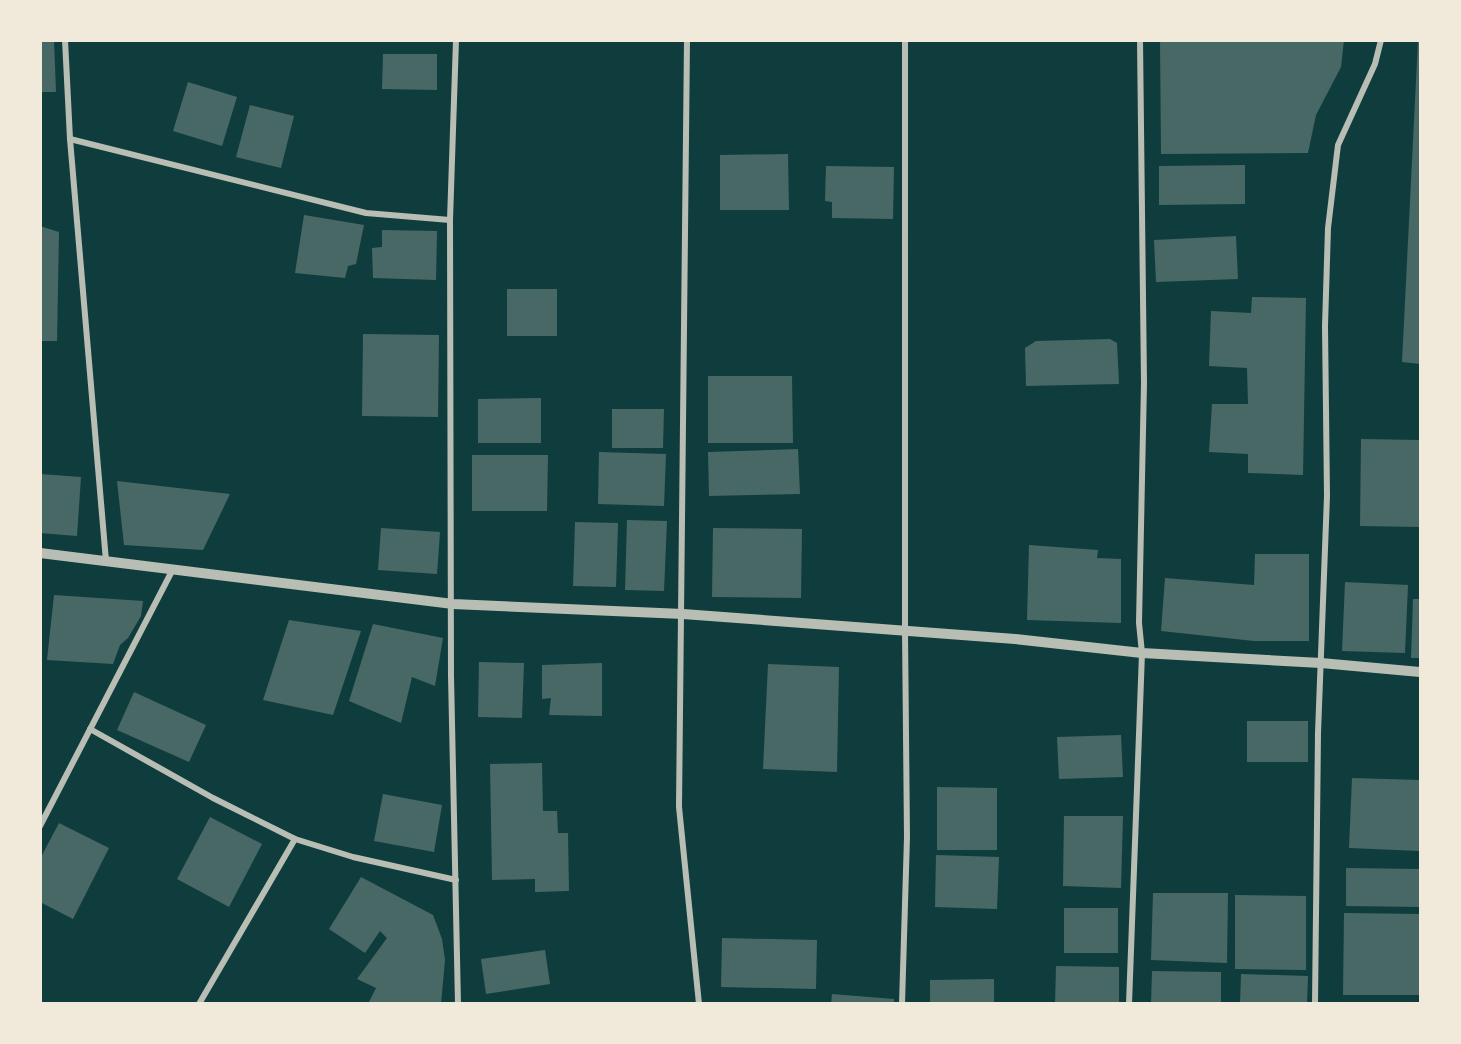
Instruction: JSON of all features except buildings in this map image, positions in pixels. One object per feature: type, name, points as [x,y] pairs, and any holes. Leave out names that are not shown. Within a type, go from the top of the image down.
[{"type":"street","points":[[65,40],[70,139],[106,561]]},
{"type":"street","points":[[456,40],[450,220],[453,604],[451,676],[458,1004]]},
{"type":"street","points":[[687,40],[679,807],[699,1004]]},
{"type":"street","points":[[902,1004],[907,837],[905,40]]},
{"type":"street","points":[[1129,1004],[1142,653],[1139,623],[1144,371],[1140,40]]},
{"type":"street","points":[[1316,1004],[1327,496],[1325,326],[1328,228],[1338,145],[1375,64],[1381,40]]},
{"type":"street","points":[[70,139],[366,213],[450,220]]},
{"type":"street","points":[[40,553],[453,604],[682,614],[1015,639],[1142,653],[1322,663],[1420,672]]},
{"type":"street","points":[[40,826],[172,571]]},
{"type":"street","points":[[90,729],[213,798],[295,839],[353,857],[456,880]]},
{"type":"street","points":[[199,1004],[295,839]]}]
